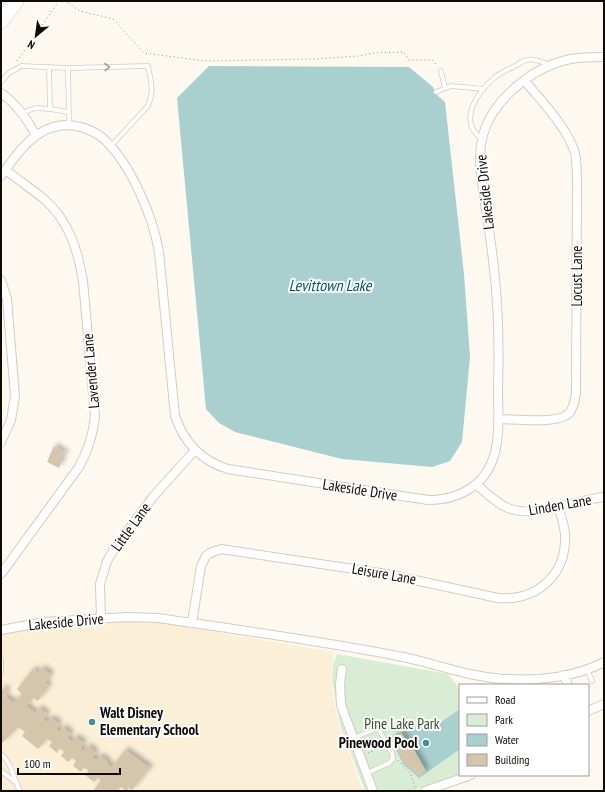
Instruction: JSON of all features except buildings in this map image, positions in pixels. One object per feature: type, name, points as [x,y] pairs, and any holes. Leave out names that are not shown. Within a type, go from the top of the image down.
[{"type":"highway","points":[[1,21],[16,1]]},
{"type":"street","name":"Lakeside Drive","points":[[3,173],[36,135],[53,127],[69,125],[90,130],[100,136],[127,170],[148,211],[154,228],[159,252],[174,411],[178,425],[195,450],[213,464],[228,469],[428,500],[442,500],[464,493],[476,484],[486,473],[493,461],[497,439],[499,359],[497,307],[480,159],[482,139],[487,125],[497,106],[512,91],[525,81],[550,66],[571,59],[604,57]]},
{"type":"street","name":"Locust Lane","points":[[498,419],[558,419],[568,414],[573,407],[576,393],[578,184],[576,158],[571,143],[565,132],[525,81]]},
{"type":"street","points":[[1,93],[22,113],[36,135]]},
{"type":"street","name":"Lavender Lane","points":[[1,574],[79,468],[88,448],[94,427],[95,416],[83,281],[80,262],[73,240],[53,208],[36,193],[3,173]]},
{"type":"street","points":[[1,280],[7,299],[15,391],[14,410],[1,442]]},
{"type":"street","name":"Little Lane","points":[[100,619],[100,584],[107,561],[152,498],[195,450]]},
{"type":"street","name":"Linden Lane","points":[[476,484],[495,500],[510,509],[523,511],[537,511],[588,499],[604,497]]},
{"type":"street","name":"Leisure Lane","points":[[192,623],[201,566],[203,561],[210,553],[220,549],[387,574],[498,598],[525,596],[540,588],[547,582],[558,568],[561,560],[564,551],[565,533],[558,506]]},
{"type":"street","name":"Lakeside Drive","points":[[1,630],[44,622],[142,617],[192,623],[403,657],[501,679],[525,680],[564,675],[587,669],[604,662]]},
{"type":"street","points":[[342,669],[340,684],[341,705],[373,791]]},
{"type":"street","points":[[564,675],[568,684]]},
{"type":"street","points":[[589,711],[604,704]]},
{"type":"street","points":[[425,791],[468,776]]},
{"type":"lane","points":[[482,139],[475,134],[471,127],[469,119],[470,111],[484,89],[495,77],[526,60],[541,61],[550,66]]},
{"type":"lane","points":[[1,82],[9,73],[21,66],[68,68],[148,66],[153,92],[152,99],[148,107],[110,147]]},
{"type":"lane","points":[[49,67],[50,109]]},
{"type":"lane","points":[[68,68],[69,125]]},
{"type":"lane","points":[[441,71],[445,88]]},
{"type":"lane","points":[[436,92],[451,86],[484,89]]},
{"type":"lane","points":[[22,113],[36,108],[68,112]]},
{"type":"lane","points":[[1,660],[1,672]]},
{"type":"lane","points":[[587,669],[592,681]]},
{"type":"lane","points":[[354,738],[378,728],[393,756],[391,761],[366,773]]},
{"type":"lane","points":[[1,754],[6,758],[10,765],[14,782]]},
{"type":"lane","points":[[1,771],[14,782],[20,791]]},
{"type":"path","points":[[9,73],[59,1]]},
{"type":"path","points":[[65,1],[80,11],[113,19],[144,53],[205,61],[315,59],[358,56],[374,53],[404,52],[409,60],[433,60],[441,71]]},
{"type":"path","points":[[368,753],[387,743]]},
{"type":"path","points":[[398,759],[411,774],[415,788]]},
{"type":"shaded area","name":"Walt Disney Elementary School","points":[[122,621],[157,622],[334,652],[331,682],[339,725],[363,791],[1,791],[1,635],[37,627]]},
{"type":"green space","name":"Pine Lake Park","points":[[337,654],[448,674],[459,688],[459,774],[412,791],[365,791],[340,725],[332,681],[333,665]]},
{"type":"water","name":"Levittown Lake","points":[[209,66],[409,67],[433,87],[438,96],[445,102],[464,274],[470,357],[462,442],[450,461],[432,467],[342,459],[235,432],[219,423],[206,409],[177,98]]},
{"type":"water","name":"Pinewood Pool","points":[[459,710],[459,750],[419,778],[403,764],[390,737],[424,722],[431,729]]},
{"type":"place","name":"Walt Disney Elementary School","points":[[92,722]]},
{"type":"place","name":"Pinewood Pool","points":[[426,743]]}]
